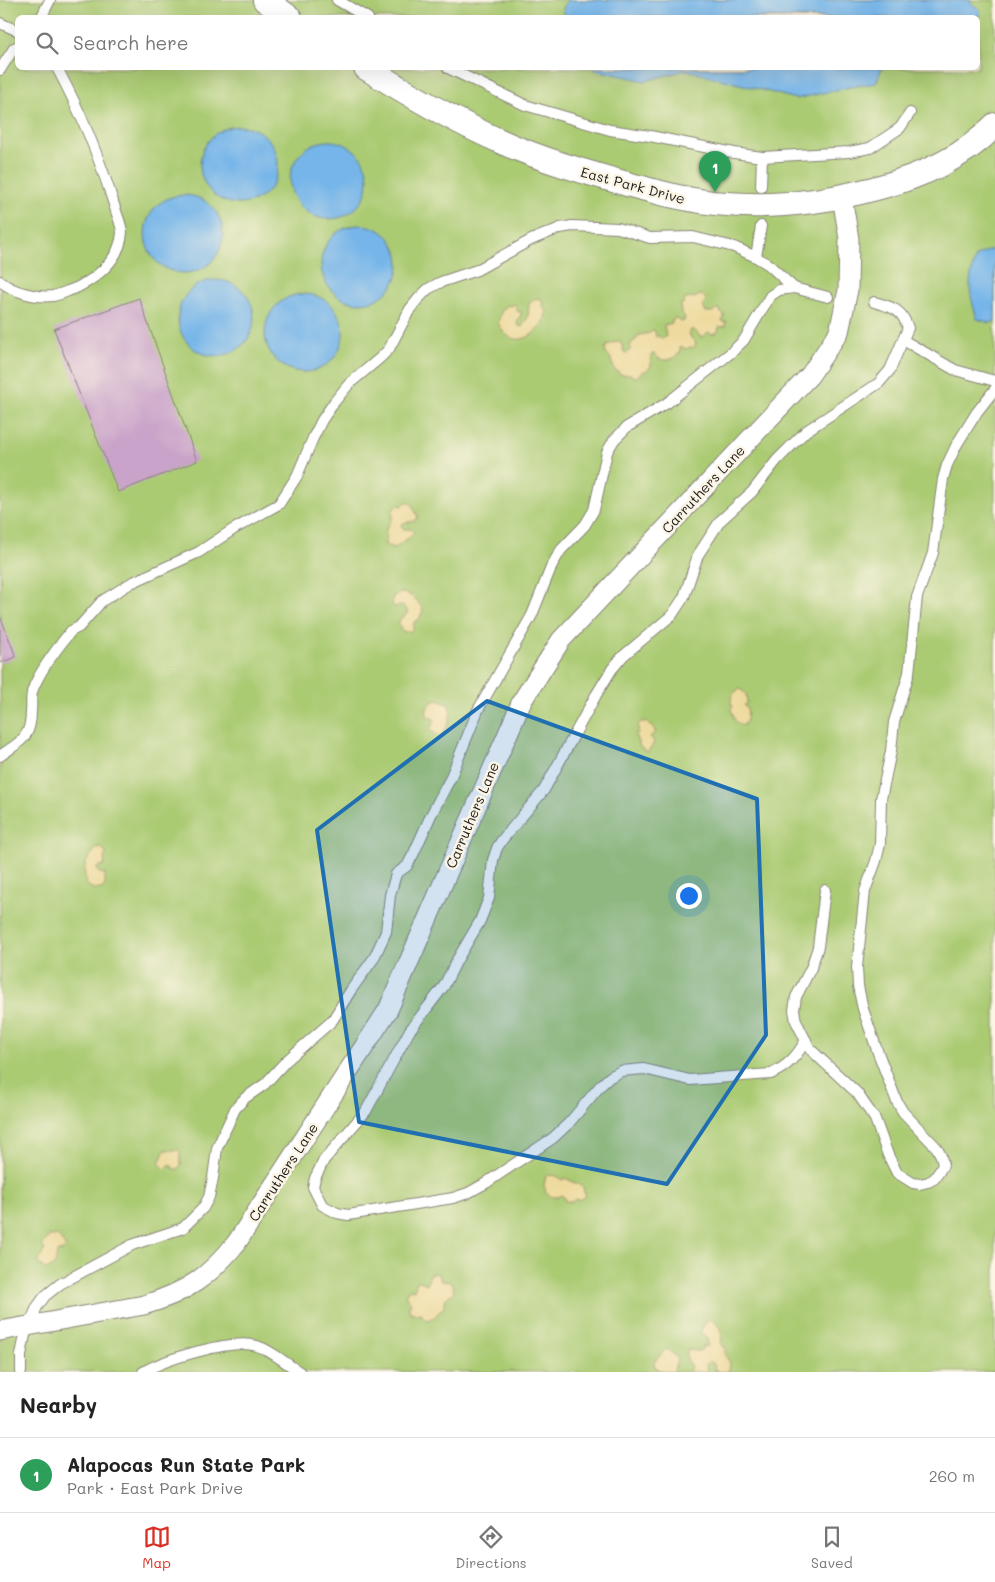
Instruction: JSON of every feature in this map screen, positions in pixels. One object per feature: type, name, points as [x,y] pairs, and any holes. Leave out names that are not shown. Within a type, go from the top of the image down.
[{"type":"street","points":[[265,0],[286,15]]},
{"type":"street","name":"East Park Drive","points":[[369,70],[415,98],[503,143],[579,171],[638,187],[689,200],[728,204],[766,205],[842,197],[898,183],[933,169],[965,150],[995,125]]},
{"type":"street","name":"Carruthers Lane","points":[[0,1330],[144,1305],[175,1295],[200,1280],[217,1266],[237,1242],[388,1010],[522,701],[561,640],[810,376],[839,332],[848,290],[849,239],[842,197]]},
{"type":"lane","points":[[42,15],[50,0]]},
{"type":"lane","points":[[337,0],[363,15]]},
{"type":"lane","points":[[0,23],[15,30]]},
{"type":"lane","points":[[0,70],[15,48]]},
{"type":"lane","points":[[0,281],[9,289],[54,296],[79,287],[100,273],[115,255],[122,232],[104,174],[70,93],[58,70]]},
{"type":"lane","points":[[452,70],[524,105],[600,128],[762,157],[849,152],[870,148],[900,128],[910,113]]},
{"type":"lane","points":[[761,186],[762,157]]},
{"type":"lane","points":[[0,756],[22,742],[28,733],[31,722],[32,692],[36,681],[71,631],[79,627],[102,601],[131,583],[199,552],[234,529],[279,504],[298,476],[313,438],[335,400],[349,384],[389,349],[410,309],[418,298],[441,282],[477,270],[532,240],[560,228],[572,226],[618,228],[642,236],[658,238],[668,236],[693,237],[734,247],[769,265],[794,288]]},
{"type":"lane","points":[[756,257],[761,226]]},
{"type":"lane","points":[[21,1372],[25,1335],[37,1307],[45,1296],[60,1284],[132,1245],[183,1228],[203,1208],[209,1197],[217,1148],[235,1109],[265,1084],[286,1061],[332,1021],[380,945],[386,932],[390,895],[396,874],[407,866],[414,853],[431,814],[450,779],[478,710],[532,616],[552,564],[561,550],[585,525],[594,510],[607,452],[614,440],[627,427],[667,403],[733,352],[744,340],[770,296],[779,290],[794,288],[828,297]]},
{"type":"lane","points":[[806,1040],[794,1060],[772,1074],[690,1080],[644,1069],[621,1071],[610,1077],[600,1086],[569,1123],[553,1138],[486,1183],[468,1193],[452,1198],[348,1215],[337,1214],[322,1205],[313,1187],[315,1178],[324,1160],[366,1111],[410,1030],[444,986],[487,907],[493,860],[497,848],[507,832],[544,790],[612,669],[623,656],[672,615],[684,597],[698,556],[720,521],[752,492],[777,460],[806,431],[879,383],[890,370],[908,328],[901,313],[886,305],[874,302]]},
{"type":"lane","points":[[903,340],[955,370],[995,381]]},
{"type":"lane","points":[[825,890],[818,947],[811,968],[796,997],[794,1010],[796,1021],[810,1049],[857,1093],[867,1106],[875,1119],[888,1155],[897,1173],[904,1179],[920,1184],[934,1179],[943,1165],[941,1156],[937,1148],[903,1112],[897,1102],[863,1008],[858,986],[857,967],[865,891],[880,844],[881,799],[891,751],[894,722],[909,672],[918,596],[933,553],[943,478],[957,444],[977,412],[995,389]]},
{"type":"lane","points":[[143,1372],[179,1357],[230,1345],[246,1344],[258,1346],[300,1372]]},
{"type":"highlighted area","points":[[487,701],[757,799],[766,1035],[667,1184],[359,1122],[317,830]]},
{"type":"green space","points":[[0,0],[995,0],[995,1372],[0,1372]]},
{"type":"sand","points":[[699,295],[706,299],[703,307],[706,312],[712,312],[719,308],[721,313],[724,314],[722,321],[725,323],[726,321],[726,326],[719,327],[718,332],[712,334],[708,332],[703,337],[694,330],[691,330],[689,333],[696,343],[694,348],[686,349],[680,346],[680,353],[674,358],[667,360],[660,359],[652,354],[651,366],[637,377],[633,377],[631,374],[622,375],[614,369],[610,357],[606,354],[606,347],[615,342],[621,342],[624,352],[627,353],[630,350],[631,343],[639,335],[650,333],[653,330],[656,337],[659,336],[662,339],[666,336],[664,325],[672,323],[672,320],[676,318],[681,322],[684,321],[685,317],[681,313],[680,305],[684,303],[685,299]]},
{"type":"sand","points":[[538,298],[542,300],[547,312],[544,322],[529,336],[519,339],[509,337],[498,322],[502,310],[508,305],[516,305],[517,311],[521,312],[517,325],[522,327],[528,317],[529,303]]},
{"type":"sand","points":[[406,502],[412,504],[418,517],[415,521],[403,523],[401,526],[414,532],[395,548],[385,545],[386,529],[393,517],[392,511],[398,505],[402,506]]},
{"type":"sand","points":[[401,593],[408,594],[414,598],[423,610],[419,620],[414,622],[411,631],[403,632],[398,625],[400,619],[407,614],[407,610],[403,606],[395,607],[392,605],[393,596]]},
{"type":"sand","points":[[740,689],[746,694],[747,702],[744,706],[747,708],[747,718],[742,726],[735,721],[731,709],[733,706],[731,704],[732,697]]},
{"type":"sand","points":[[437,700],[448,704],[450,708],[448,725],[440,737],[430,729],[435,721],[434,719],[427,716],[428,706]]},
{"type":"sand","points":[[641,722],[646,722],[655,730],[655,733],[650,737],[654,741],[653,745],[648,752],[641,748],[635,734],[638,733],[638,726]]},
{"type":"sand","points":[[99,847],[106,853],[105,865],[97,869],[99,873],[105,874],[105,885],[102,889],[93,889],[86,884],[85,868],[91,855]]},
{"type":"sand","points":[[165,1150],[178,1150],[180,1152],[181,1165],[178,1169],[174,1169],[170,1164],[165,1169],[159,1163]]},
{"type":"sand","points":[[548,1175],[557,1176],[562,1180],[565,1178],[583,1187],[585,1196],[572,1202],[565,1201],[561,1195],[552,1197],[546,1193],[544,1185]]},
{"type":"sand","points":[[49,1236],[58,1236],[66,1247],[57,1253],[55,1265],[46,1270],[38,1263],[45,1249],[42,1246]]},
{"type":"sand","points":[[432,1273],[439,1274],[441,1281],[451,1282],[454,1286],[454,1292],[444,1300],[444,1307],[428,1320],[422,1316],[422,1313],[415,1314],[409,1311],[411,1303],[405,1295],[409,1289],[414,1290],[417,1281],[427,1284]]},
{"type":"sand","points":[[709,1319],[715,1321],[722,1331],[721,1345],[725,1347],[725,1355],[730,1363],[729,1371],[720,1372],[715,1370],[714,1364],[709,1361],[706,1364],[707,1372],[688,1372],[691,1368],[686,1356],[688,1350],[699,1351],[703,1346],[708,1346],[707,1338],[700,1332]]},
{"type":"sand","points":[[667,1349],[678,1358],[674,1370],[676,1372],[659,1371],[654,1366],[655,1360]]},
{"type":"water","points":[[568,0],[969,0],[981,12],[979,15],[565,15],[563,8]]},
{"type":"water","points":[[595,70],[686,70],[645,81]]},
{"type":"water","points":[[686,70],[881,70],[876,83],[796,99]]},
{"type":"water","points":[[231,126],[247,126],[261,132],[272,143],[278,157],[278,173],[272,187],[261,198],[247,204],[231,204],[217,198],[206,187],[200,173],[200,157],[206,143],[217,132]]},
{"type":"water","points":[[321,141],[337,141],[351,147],[362,158],[368,172],[368,188],[362,202],[351,213],[337,219],[321,219],[307,213],[296,202],[290,188],[290,172],[296,158],[307,147]]},
{"type":"water","points":[[184,195],[199,198],[216,212],[220,219],[223,234],[220,249],[206,266],[199,270],[184,273],[169,270],[152,256],[148,249],[145,234],[148,219],[162,202],[169,198]]},
{"type":"water","points":[[352,225],[368,225],[382,231],[393,242],[399,256],[399,272],[393,286],[382,297],[368,303],[352,303],[338,297],[327,286],[321,272],[321,256],[327,242],[338,231]]},
{"type":"water","points":[[995,248],[995,321],[990,323],[977,319],[970,281],[976,256]]},
{"type":"water","points":[[209,280],[223,280],[237,286],[248,297],[254,311],[251,333],[243,345],[223,356],[209,356],[195,350],[184,339],[178,325],[178,311],[184,297],[195,286]]},
{"type":"water","points":[[296,294],[312,294],[326,300],[337,311],[343,325],[343,341],[337,355],[326,366],[312,372],[296,372],[282,366],[271,355],[265,341],[265,325],[271,311],[282,300]]},
{"type":"building","points":[[139,298],[197,461],[118,492],[54,329]]},
{"type":"building","points":[[0,619],[16,657],[0,663]]},
{"type":"place","name":"Alapocas Run State Park","points":[[715,192]]}]
